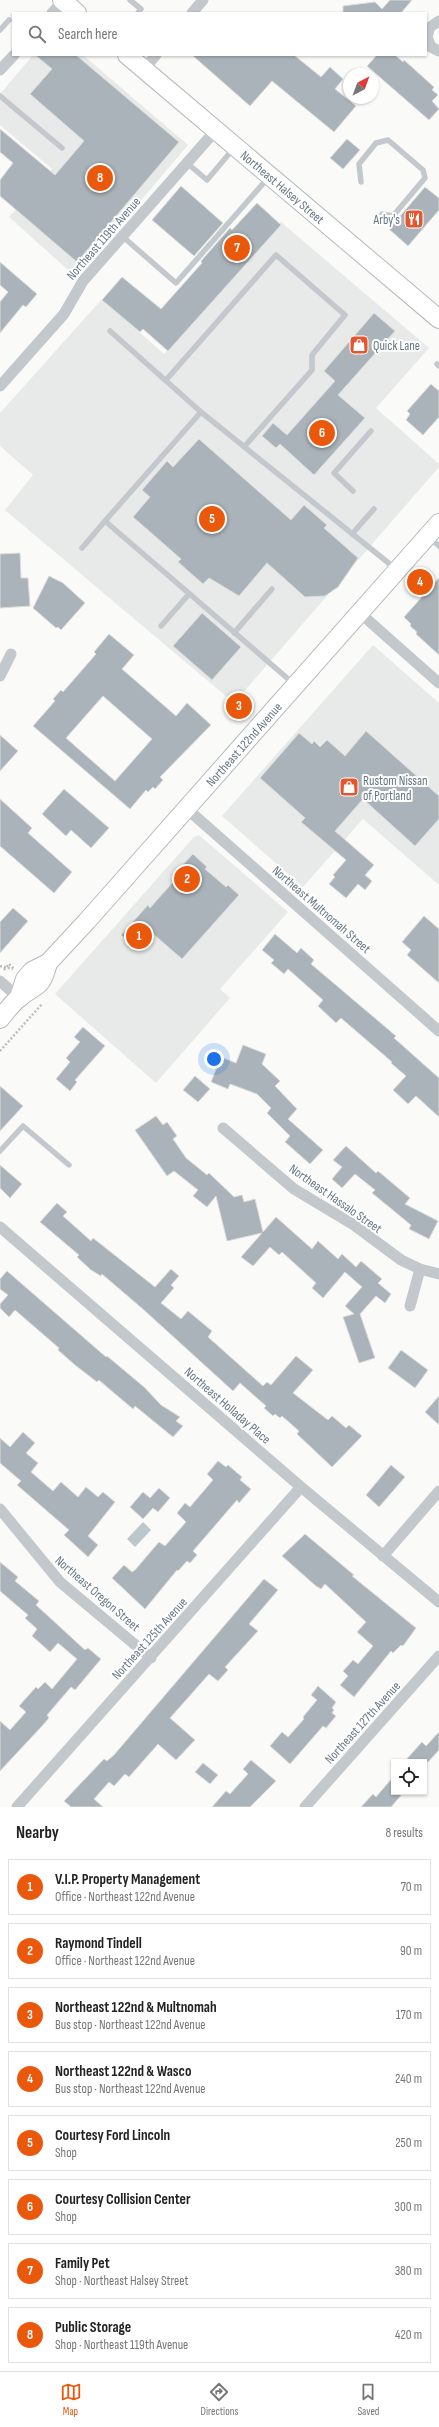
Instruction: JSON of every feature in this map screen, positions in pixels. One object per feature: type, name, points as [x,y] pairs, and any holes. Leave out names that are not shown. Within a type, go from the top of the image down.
[{"type":"main road","points":[[59,5],[75,12]]},
{"type":"main road","name":"Northeast Halsey Street","points":[[128,56],[439,319]]},
{"type":"main road","name":"Northeast 122nd Avenue","points":[[0,1019],[19,998],[25,979],[32,971],[48,963],[398,570],[435,535]]},
{"type":"street","points":[[193,12],[203,0]]},
{"type":"street","points":[[439,21],[430,27],[427,37],[431,47],[439,50]]},
{"type":"street","points":[[0,70],[13,56]]},
{"type":"street","points":[[144,69],[155,56]]},
{"type":"street","name":"Northeast 119th Avenue","points":[[0,386],[64,314],[83,281],[216,130]]},
{"type":"street","points":[[360,613],[439,683]]},
{"type":"street","points":[[0,676],[11,654]]},
{"type":"street","name":"Northeast Multnomah Street","points":[[186,808],[439,1031]]},
{"type":"street","points":[[0,981],[19,998]]},
{"type":"street","name":"Northeast Hassalo Street","points":[[223,1128],[294,1189],[354,1225],[402,1260],[420,1269],[439,1274]]},
{"type":"street","name":"Northeast Holladay Place","points":[[0,1227],[301,1487],[439,1602]]},
{"type":"street","points":[[410,1306],[420,1269]]},
{"type":"street","name":"Northeast 125th Avenue","points":[[17,1807],[151,1658],[301,1487]]},
{"type":"street","points":[[383,1556],[439,1491]]},
{"type":"street","name":"Northeast Oregon Street","points":[[0,1509],[60,1582],[151,1658]]},
{"type":"street","name":"Northeast 127th Avenue","points":[[305,1807],[439,1656]]},
{"type":"lane","points":[[130,0],[141,9],[139,12]]},
{"type":"lane","points":[[0,30],[9,20]]},
{"type":"lane","points":[[0,96],[62,148]]},
{"type":"lane","points":[[362,182],[359,164],[376,144],[388,140],[423,170],[425,178],[393,216],[382,214]]},
{"type":"lane","points":[[187,163],[207,180],[235,146]]},
{"type":"lane","points":[[122,236],[176,283],[270,176]]},
{"type":"lane","points":[[166,380],[276,255],[345,315],[312,355],[312,370],[244,447]]},
{"type":"lane","points":[[110,331],[201,412],[398,570]]},
{"type":"lane","points":[[82,548],[201,412]]},
{"type":"lane","points":[[353,491],[334,473],[372,431]]},
{"type":"lane","points":[[352,534],[374,509]]},
{"type":"lane","points":[[105,521],[295,686]]},
{"type":"lane","points":[[234,633],[272,589]]},
{"type":"lane","points":[[160,626],[189,594]]},
{"type":"lane","points":[[0,1151],[23,1126],[69,1165]]},
{"type":"path","points":[[0,966],[5,969],[14,969]]},
{"type":"path","points":[[0,1051],[42,1004]]},
{"type":"shaded area","points":[[32,56],[84,56],[188,145],[76,277],[9,217],[52,169],[0,125],[0,94]]},
{"type":"shaded area","points":[[281,222],[429,348],[376,408],[439,464],[439,467],[234,703],[5,510],[33,475],[0,446],[0,413],[102,299],[164,354]]},
{"type":"shaded area","points":[[373,645],[439,703],[439,885],[363,819],[303,887],[222,816]]},
{"type":"shaded area","points":[[199,835],[288,912],[220,989],[230,998],[156,1083],[55,994],[194,837]]},
{"type":"shaded area","points":[[143,1522],[151,1530],[135,1547],[127,1539]]},
{"type":"building","points":[[390,0],[412,0],[402,12],[343,12],[343,6],[375,2],[382,9]]},
{"type":"building","points":[[36,56],[77,56],[179,142],[77,262],[0,196],[0,180],[13,163],[0,152],[0,129],[55,175],[84,141],[30,94],[52,69]]},
{"type":"building","points":[[193,56],[295,56],[321,77],[330,67],[343,79],[335,89],[343,95],[343,104],[354,104],[356,106],[334,132],[272,81],[250,106]]},
{"type":"building","points":[[376,56],[396,56],[403,62],[404,60],[434,87],[432,90],[438,95],[432,101],[439,109],[429,120],[379,76],[379,68],[369,68],[367,66]]},
{"type":"building","points":[[347,139],[360,150],[343,169],[330,158]]},
{"type":"building","points":[[181,186],[223,223],[194,256],[152,220]]},
{"type":"building","name":"Arby's","points":[[425,187],[439,198],[439,210],[408,246],[389,229]]},
{"type":"building","points":[[257,203],[281,225],[168,351],[143,329],[140,332],[102,300],[122,277],[161,309],[202,263],[201,261],[230,228],[232,230]]},
{"type":"building","points":[[0,262],[37,294],[26,307],[23,305],[0,333],[0,302],[8,292],[0,285]]},
{"type":"building","points":[[374,313],[395,331],[338,395],[365,418],[314,475],[280,444],[276,448],[262,436],[273,423],[287,435],[335,381],[324,371]]},
{"type":"building","points":[[431,384],[439,391],[439,417],[423,435],[406,420],[410,414],[407,411]]},
{"type":"building","points":[[199,439],[291,520],[304,505],[327,525],[324,528],[358,558],[338,587],[325,596],[305,597],[267,563],[239,596],[209,578],[203,584],[178,562],[181,559],[133,517],[150,497],[142,490],[167,461],[173,467]]},
{"type":"building","points":[[20,553],[21,578],[28,578],[30,606],[0,608],[0,554]]},
{"type":"building","points":[[49,576],[63,583],[85,603],[61,630],[58,627],[56,628],[33,608]]},
{"type":"building","points":[[439,578],[439,655],[416,634],[417,632],[410,626],[411,624],[404,617]]},
{"type":"building","points":[[202,613],[241,647],[212,680],[173,646]]},
{"type":"building","points":[[109,634],[134,655],[122,669],[176,716],[187,703],[211,725],[160,777],[163,780],[155,789],[153,787],[148,792],[146,790],[130,809],[33,726],[55,701],[53,699],[61,690],[63,692],[96,654],[94,652]],"holes":[[[103,696],[152,739],[115,781],[66,738]]]},
{"type":"building","name":"Rustom Nissan of Portland","points":[[366,731],[439,796],[439,819],[415,846],[363,799],[335,831],[374,865],[365,875],[372,881],[365,890],[358,884],[346,898],[329,884],[335,877],[333,875],[346,860],[301,822],[305,818],[260,778],[299,733],[312,744],[314,741],[320,747],[327,740],[345,756]]},
{"type":"building","points":[[0,735],[18,751],[0,771]]},
{"type":"building","points":[[64,789],[109,828],[91,848],[71,830],[66,836],[42,814]]},
{"type":"building","points":[[0,799],[32,828],[28,833],[72,872],[54,893],[0,846]]},
{"type":"building","points":[[193,854],[207,867],[205,869],[226,887],[228,885],[239,895],[182,959],[151,932],[139,945],[136,942],[133,945],[121,935],[148,905],[150,908],[181,873],[178,870]]},
{"type":"building","points":[[13,908],[28,921],[0,953],[0,922]]},
{"type":"building","points":[[424,916],[439,929],[439,983],[407,955],[411,950],[402,942]]},
{"type":"building","points":[[275,934],[297,953],[301,948],[314,960],[311,964],[396,1036],[394,1038],[439,1078],[439,1117],[416,1096],[408,1104],[393,1090],[406,1076],[341,1018],[336,1023],[318,1006],[323,1000],[288,969],[284,974],[271,963],[274,960],[262,950]]},
{"type":"building","points":[[83,1027],[105,1046],[75,1080],[77,1082],[70,1091],[56,1079],[70,1062],[66,1058],[80,1042],[74,1037]]},
{"type":"building","points":[[243,1045],[266,1054],[262,1064],[280,1081],[275,1086],[297,1109],[288,1119],[323,1150],[310,1164],[285,1142],[290,1136],[267,1113],[271,1108],[257,1094],[230,1084],[228,1089],[211,1082],[221,1057],[236,1063]]},
{"type":"building","points":[[195,1076],[210,1089],[198,1102],[183,1090]]},
{"type":"building","points":[[0,1086],[23,1106],[0,1131]]},
{"type":"building","points":[[156,1116],[163,1125],[167,1122],[177,1136],[173,1139],[186,1158],[207,1175],[209,1173],[234,1197],[242,1195],[244,1202],[255,1199],[263,1232],[276,1217],[312,1249],[318,1241],[338,1259],[342,1254],[356,1267],[361,1261],[382,1279],[378,1283],[391,1294],[385,1303],[376,1296],[360,1314],[375,1358],[359,1363],[343,1317],[354,1314],[345,1306],[362,1287],[345,1272],[323,1298],[312,1288],[316,1283],[282,1252],[279,1255],[270,1247],[253,1266],[241,1257],[262,1233],[227,1241],[216,1196],[207,1207],[193,1196],[198,1190],[174,1171],[167,1176],[135,1130]]},
{"type":"building","points":[[346,1146],[376,1173],[378,1171],[410,1198],[405,1204],[438,1221],[429,1239],[409,1229],[411,1225],[372,1193],[375,1190],[355,1174],[342,1188],[332,1179],[342,1167],[333,1160]]},
{"type":"building","points":[[0,1165],[22,1184],[10,1198],[0,1188]]},
{"type":"building","points":[[57,1203],[67,1212],[63,1216],[91,1241],[93,1238],[155,1287],[171,1269],[179,1276],[171,1285],[174,1288],[161,1303],[181,1319],[188,1311],[212,1331],[208,1337],[263,1386],[267,1382],[271,1385],[296,1356],[313,1370],[293,1393],[328,1420],[332,1416],[346,1428],[349,1425],[362,1436],[332,1467],[297,1434],[299,1431],[282,1416],[280,1418],[275,1414],[273,1416],[264,1408],[266,1406],[240,1383],[233,1391],[102,1274],[101,1276],[91,1270],[77,1257],[79,1255],[40,1222]]},
{"type":"building","points":[[7,1271],[106,1357],[107,1356],[144,1387],[161,1405],[180,1417],[176,1421],[183,1426],[173,1437],[135,1406],[133,1409],[99,1380],[97,1382],[75,1365],[58,1350],[59,1348],[15,1310],[9,1317],[0,1308],[0,1304],[8,1295],[0,1289],[0,1279]]},
{"type":"building","points":[[401,1350],[428,1370],[415,1388],[388,1368]]},
{"type":"building","points":[[439,1396],[439,1425],[425,1412]]},
{"type":"building","points":[[23,1432],[35,1443],[26,1453],[38,1463],[31,1472],[53,1491],[61,1482],[78,1497],[86,1487],[98,1497],[103,1492],[115,1502],[88,1536],[98,1545],[88,1557],[64,1535],[69,1530],[17,1485],[21,1481],[0,1463],[0,1438],[10,1447]]},
{"type":"building","points":[[218,1461],[226,1467],[228,1465],[242,1477],[240,1480],[251,1489],[239,1503],[237,1500],[193,1551],[197,1555],[190,1563],[187,1561],[178,1571],[177,1570],[145,1609],[112,1578],[124,1565],[132,1572],[135,1570],[159,1542],[165,1546],[186,1522],[177,1513],[185,1503],[190,1507],[213,1480],[207,1474]]},
{"type":"building","points":[[391,1465],[405,1477],[379,1507],[366,1495]]},
{"type":"building","points":[[159,1488],[170,1498],[158,1512],[153,1508],[143,1519],[130,1507],[143,1492],[150,1498]]},
{"type":"building","points":[[305,1534],[354,1575],[352,1576],[416,1628],[403,1646],[401,1645],[393,1653],[391,1651],[354,1697],[340,1685],[348,1676],[343,1671],[353,1660],[358,1664],[373,1646],[357,1632],[366,1622],[325,1584],[321,1589],[316,1586],[282,1556]]},
{"type":"building","points":[[0,1562],[18,1577],[15,1581],[39,1601],[36,1605],[85,1650],[88,1648],[101,1659],[75,1690],[71,1687],[47,1715],[49,1718],[0,1771],[0,1721],[10,1730],[26,1712],[19,1706],[36,1687],[38,1689],[45,1682],[52,1689],[77,1659],[58,1643],[50,1652],[32,1636],[37,1629],[25,1618],[28,1615],[0,1591]]},
{"type":"building","points":[[264,1579],[278,1590],[249,1624],[258,1631],[225,1667],[228,1670],[218,1681],[209,1674],[170,1718],[195,1740],[176,1760],[158,1744],[129,1777],[125,1774],[114,1786],[109,1782],[94,1799],[103,1807],[71,1807],[64,1801],[104,1759],[107,1761],[114,1755]]},
{"type":"building","points":[[318,1686],[336,1702],[332,1708],[334,1710],[332,1713],[336,1716],[326,1728],[323,1726],[290,1764],[270,1746],[282,1732],[288,1737],[304,1719],[303,1717],[317,1700],[311,1695]]},
{"type":"building","points":[[439,1732],[439,1750],[428,1762],[427,1759],[407,1759],[422,1742],[426,1746]]},
{"type":"building","points":[[251,1760],[276,1781],[250,1807],[212,1807],[226,1791],[230,1794],[248,1774],[243,1769]]},
{"type":"building","points":[[203,1763],[218,1775],[210,1784],[195,1772]]},
{"type":"building","points":[[391,1780],[391,1795],[401,1795],[391,1807],[361,1807],[373,1794],[376,1797]]},
{"type":"place","name":"Public Storage","points":[[100,178]]},
{"type":"place","name":"Arby's","points":[[414,219]]},
{"type":"place","name":"Family Pet","points":[[237,248]]},
{"type":"place","name":"Quick Lane","points":[[359,345]]},
{"type":"place","name":"Courtesy Collision Center","points":[[322,433]]},
{"type":"place","name":"Courtesy Ford Lincoln","points":[[212,519]]},
{"type":"place","name":"Northeast 122nd & Wasco","points":[[420,582]]},
{"type":"place","name":"Northeast 122nd & Multnomah","points":[[239,706]]},
{"type":"place","name":"Rustom Nissan of Portland","points":[[349,787]]},
{"type":"place","name":"Raymond Tindell","points":[[187,879]]},
{"type":"place","name":"V.I.P. Property Management","points":[[139,936]]}]
